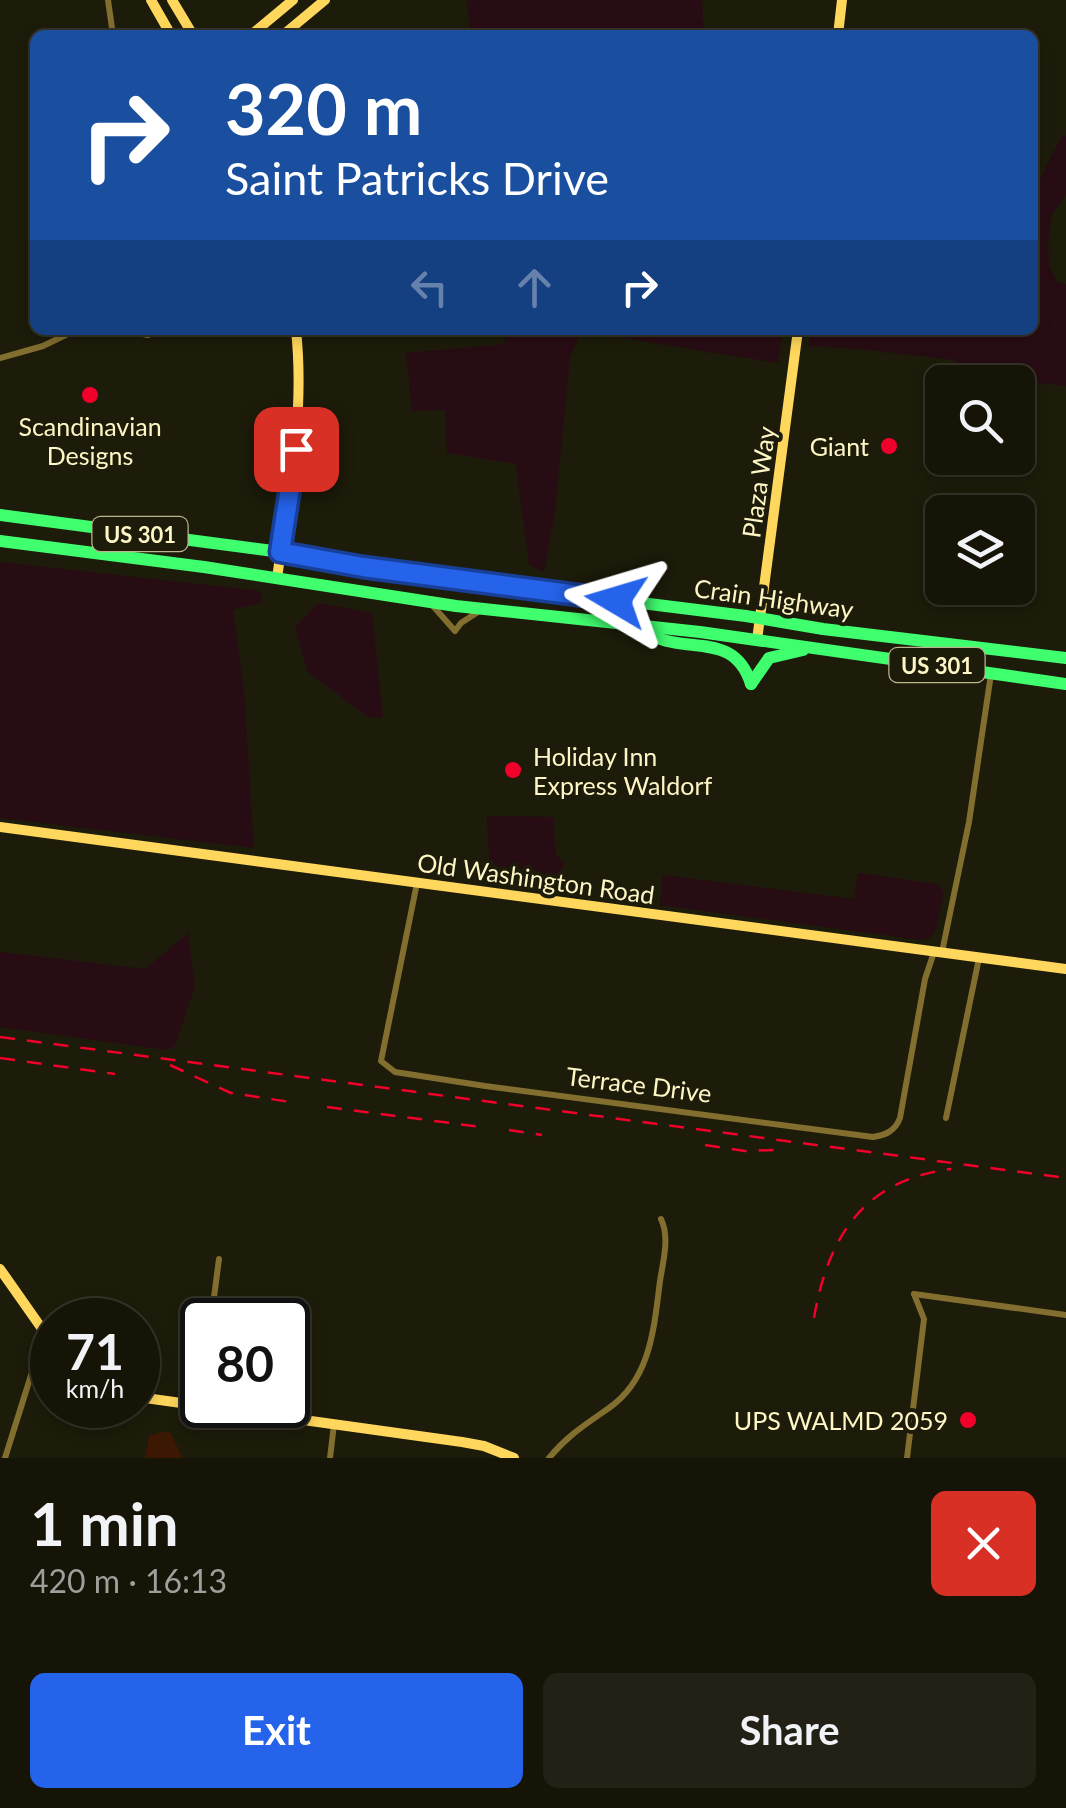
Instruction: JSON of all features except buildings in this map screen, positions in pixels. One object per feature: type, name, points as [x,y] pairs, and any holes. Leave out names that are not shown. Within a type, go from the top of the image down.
[{"type":"highway","name":"Crain Highway","points":[[0,516],[823,629],[1066,658]]},
{"type":"highway","name":"Crain Highway","points":[[0,541],[429,602],[757,640],[1066,684]]},
{"type":"highway","points":[[640,627],[654,639],[728,652],[741,662],[751,684],[770,658],[808,648]]},
{"type":"main road","points":[[151,0],[167,30]]},
{"type":"main road","points":[[172,0],[190,30]]},
{"type":"main road","points":[[257,30],[293,0]]},
{"type":"main road","points":[[289,30],[325,0]]},
{"type":"main road","points":[[839,30],[842,0]]},
{"type":"main road","points":[[276,578],[287,525],[300,413],[296,335]]},
{"type":"main road","name":"Plaza Way","points":[[757,640],[797,335]]},
{"type":"main road","name":"Old Washington Road","points":[[0,827],[1066,969]]},
{"type":"main road","points":[[0,1269],[30,1313]]},
{"type":"main road","points":[[310,1421],[484,1446],[514,1458]]},
{"type":"street","points":[[108,0],[112,30]]},
{"type":"street","points":[[0,358],[66,335]]},
{"type":"street","points":[[429,602],[455,631],[483,609]]},
{"type":"street","points":[[938,952],[969,822],[991,672]]},
{"type":"street","name":"Terrace Drive","points":[[417,883],[381,1062],[395,1072],[485,1086],[882,1135],[895,1128],[900,1118],[925,979],[938,952]]},
{"type":"street","points":[[946,1118],[979,958]]},
{"type":"street","points":[[549,1458],[575,1430],[618,1402],[640,1375],[651,1344],[660,1280],[666,1233],[661,1219]]},
{"type":"street","points":[[215,1298],[219,1259]]},
{"type":"street","points":[[907,1458],[924,1319],[914,1294],[1066,1315]]},
{"type":"street","points":[[5,1458],[30,1379]]},
{"type":"street","points":[[330,1458],[334,1424]]},
{"type":"shaded area","points":[[467,0],[702,0],[704,30],[470,30]]},
{"type":"shaded area","points":[[1062,135],[1066,136],[1066,194],[1051,216],[1048,243],[1049,266],[1058,283],[1066,284],[1066,386],[1035,382],[1035,365],[958,365],[955,360],[809,346],[811,335],[1038,335],[1038,183]]},
{"type":"shaded area","points":[[504,335],[579,335],[570,357],[555,511],[544,572],[529,565],[516,464],[447,453],[445,410],[412,411],[406,353],[505,344]]},
{"type":"shaded area","points":[[606,335],[782,335],[778,363]]},
{"type":"shaded area","points":[[0,562],[260,591],[263,602],[233,610],[244,690],[254,848],[0,818]]},
{"type":"shaded area","points":[[318,603],[372,613],[383,718],[368,717],[307,671],[295,627]]},
{"type":"shaded area","points":[[487,816],[553,817],[556,855],[564,864],[554,885],[490,873]]},
{"type":"shaded area","points":[[858,873],[937,884],[944,892],[936,929],[930,938],[921,940],[660,905],[663,875],[854,899]]},
{"type":"shaded area","points":[[188,933],[195,986],[175,1046],[167,1050],[0,1027],[0,952],[145,969]]},
{"type":"shaded area","points":[[171,1433],[182,1458],[145,1458],[149,1436]]},
{"type":"railway","points":[[0,1037],[1066,1178]]},
{"type":"railway","points":[[0,1058],[115,1074]]},
{"type":"railway","points":[[170,1065],[231,1093],[297,1103]]},
{"type":"railway","points":[[327,1107],[481,1127]]},
{"type":"railway","points":[[509,1130],[542,1135]]},
{"type":"railway","points":[[705,1145],[745,1151],[775,1150]]},
{"type":"railway","points":[[814,1318],[829,1262],[855,1217],[894,1186],[920,1175],[951,1169]]},
{"type":"place","name":"Scandinavian Designs","points":[[90,395]]},
{"type":"place","name":"Giant","points":[[889,446]]},
{"type":"place","name":"Holiday Inn Express Waldorf","points":[[513,770]]},
{"type":"place","name":"UPS WALMD 2059","points":[[968,1420]]},
{"type":"route","points":[[296,449],[280,552],[363,567],[616,600]]}]
